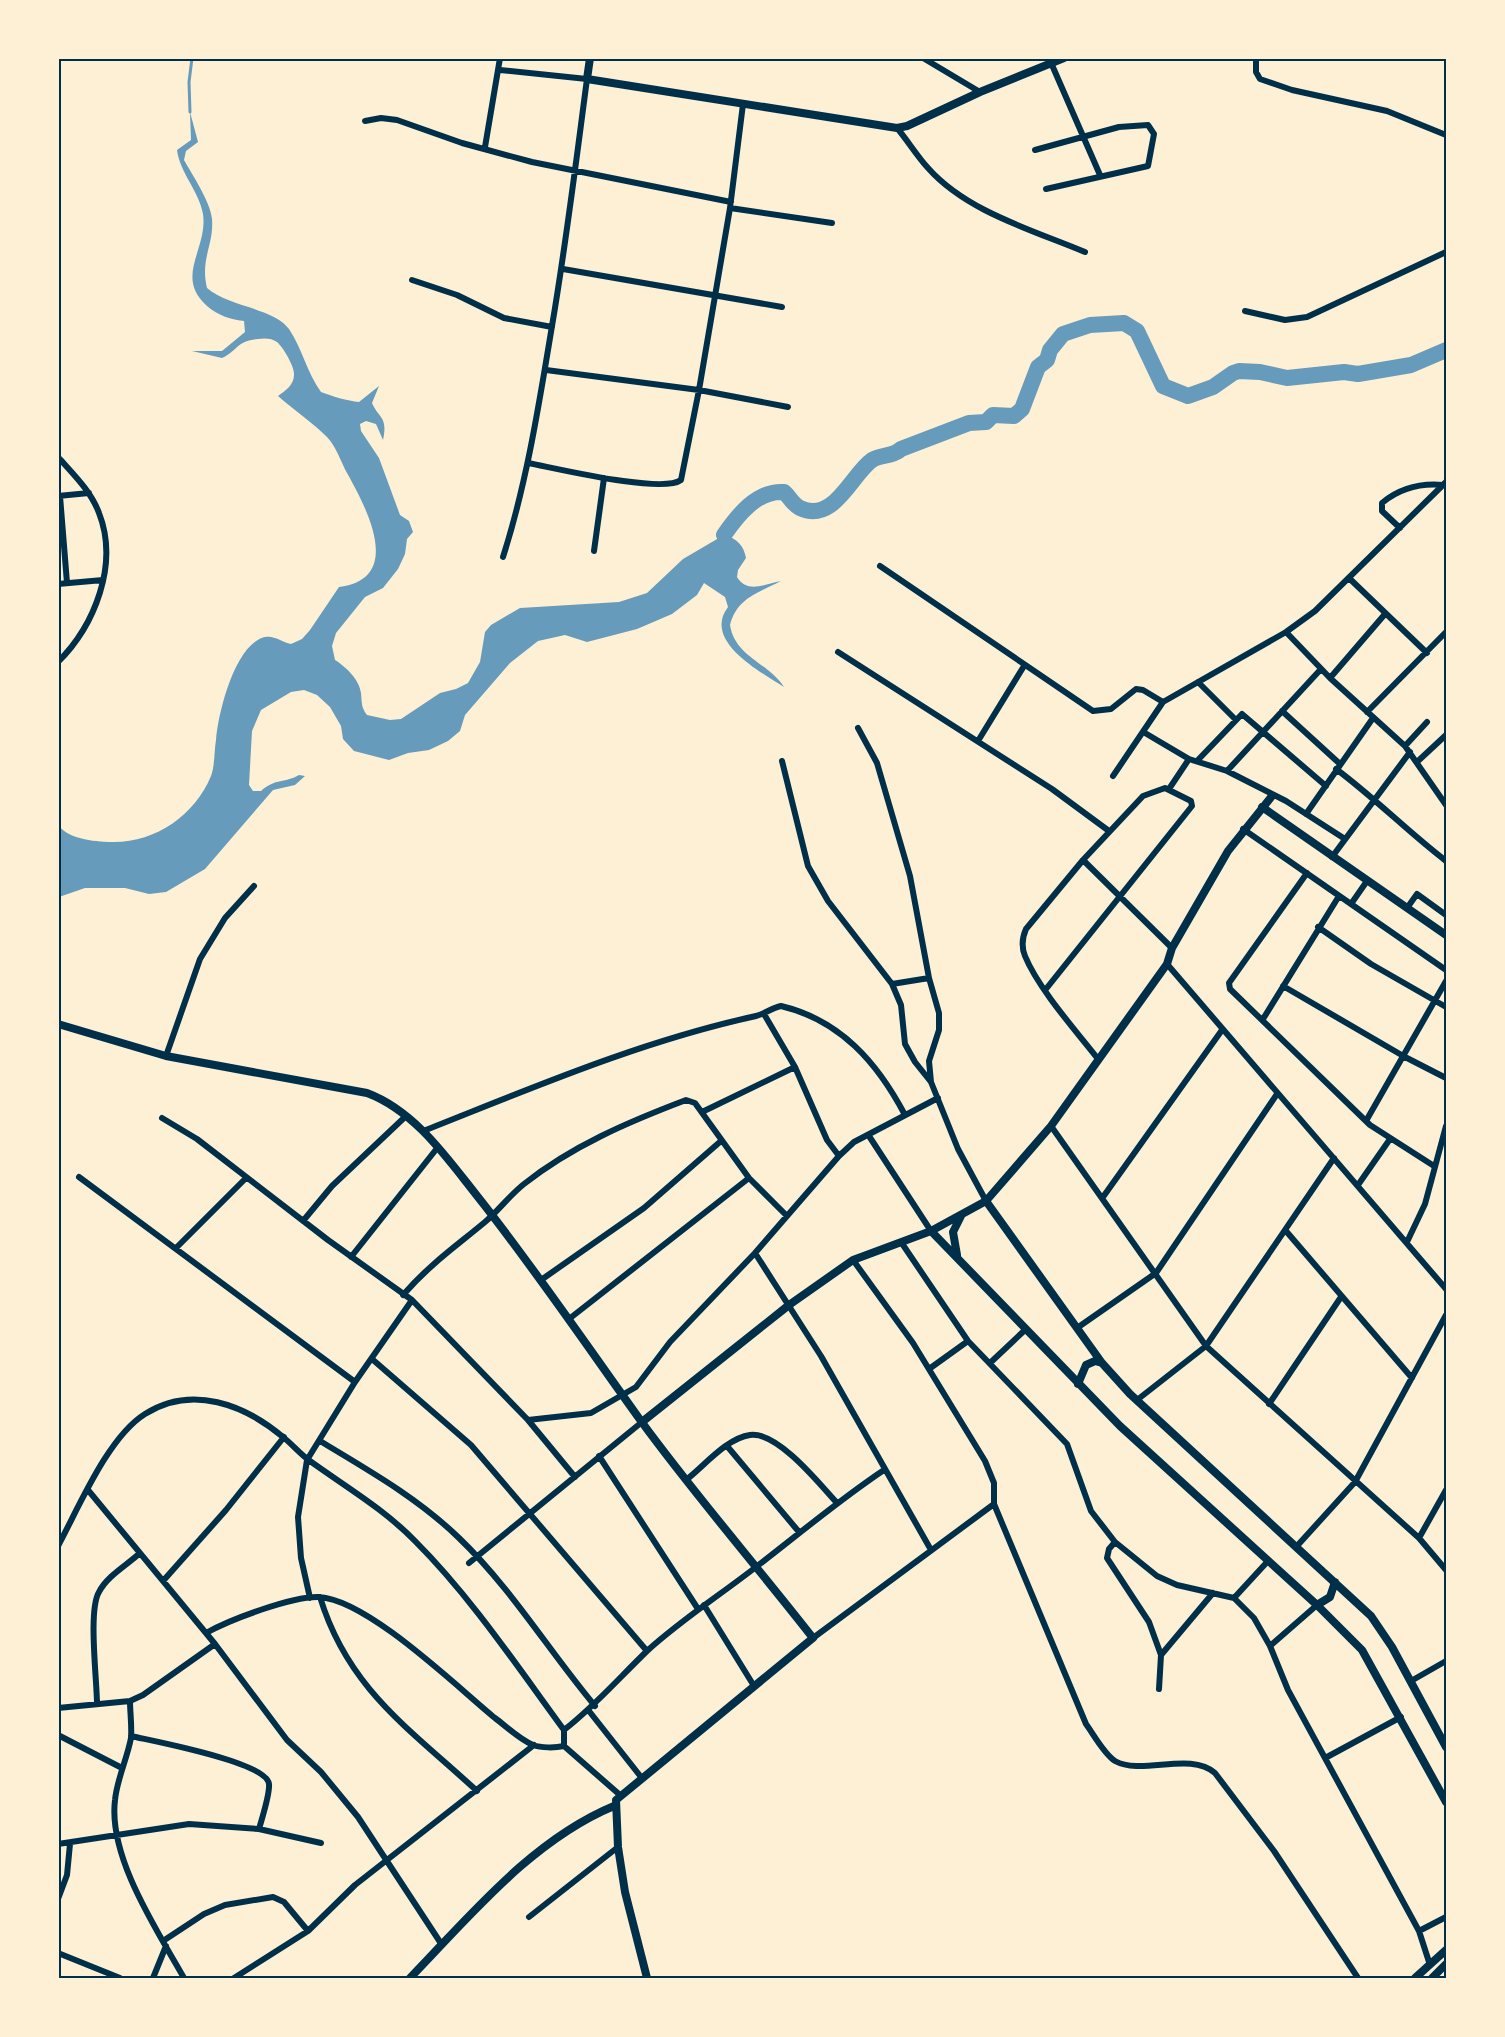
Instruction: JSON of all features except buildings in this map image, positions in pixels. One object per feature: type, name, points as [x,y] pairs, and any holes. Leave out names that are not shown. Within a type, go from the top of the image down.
[{"type":"street","points":[[485,147],[500,70],[500,58]]},
{"type":"street","points":[[503,557],[516,516],[546,370],[563,269],[590,58]]},
{"type":"street","points":[[923,58],[980,92]]},
{"type":"street","points":[[500,70],[587,79],[897,128],[1064,58]]},
{"type":"street","points":[[1256,58],[1256,72],[1260,79],[1292,90],[1387,111],[1446,135]]},
{"type":"street","points":[[1052,64],[1100,175]]},
{"type":"street","points":[[528,463],[604,478],[669,485],[681,480],[699,390],[730,205],[743,104]]},
{"type":"street","points":[[365,121],[381,118],[397,120],[462,143],[485,147],[575,172],[730,205],[832,223]]},
{"type":"street","points":[[1035,150],[1119,127],[1148,125],[1154,134],[1148,166],[1046,189]]},
{"type":"street","points":[[897,128],[928,168],[951,189],[983,208],[1085,252]]},
{"type":"street","points":[[1245,311],[1285,320],[1307,318],[1446,252]]},
{"type":"street","points":[[563,269],[782,307]]},
{"type":"street","points":[[412,280],[465,299],[504,318],[552,327]]},
{"type":"street","points":[[546,370],[699,390],[788,407]]},
{"type":"street","points":[[58,457],[89,493],[99,513],[104,534],[103,580],[88,623],[58,662]]},
{"type":"street","points":[[594,551],[604,478]]},
{"type":"street","points":[[1113,776],[1145,733],[1163,702],[1286,632],[1350,579],[1445,484]]},
{"type":"street","points":[[1400,528],[1382,511],[1382,503],[1403,489],[1445,484]]},
{"type":"street","points":[[67,583],[59,496],[89,493]]},
{"type":"street","points":[[880,566],[1023,666],[1093,711],[1111,709],[1136,690],[1143,690],[1163,702]]},
{"type":"street","points":[[1350,579],[1427,653]]},
{"type":"street","points":[[58,584],[103,580]]},
{"type":"street","points":[[1330,678],[1385,614]]},
{"type":"street","points":[[1286,632],[1330,678],[1405,746],[1446,805]]},
{"type":"street","points":[[1367,712],[1446,632]]},
{"type":"street","points":[[838,652],[1052,789],[1109,831]]},
{"type":"street","points":[[978,741],[1023,666]]},
{"type":"street","points":[[1227,771],[1262,730],[1321,669]]},
{"type":"street","points":[[1198,682],[1235,718]]},
{"type":"street","points":[[1282,711],[1338,767],[1375,798],[1414,837],[1446,861]]},
{"type":"street","points":[[1197,761],[1235,718],[1244,714],[1326,786]]},
{"type":"street","points":[[1306,814],[1373,718]]},
{"type":"street","points":[[1405,746],[1427,722]]},
{"type":"street","points":[[858,728],[877,763],[910,876],[928,978],[940,1021],[928,1061],[931,1082]]},
{"type":"street","points":[[1145,733],[1189,759],[1227,771],[1306,814],[1345,839]]},
{"type":"street","points":[[1417,762],[1446,735]]},
{"type":"street","points":[[1332,856],[1410,752]]},
{"type":"street","points":[[1169,789],[1189,759]]},
{"type":"street","points":[[782,761],[808,866],[816,882],[851,933],[892,984],[901,1005],[905,1044],[915,1062],[931,1082],[958,1149],[986,1201],[1102,1363],[1137,1400],[1371,1616],[1411,1681],[1446,1747]]},
{"type":"street","points":[[1046,989],[1192,806],[1191,801],[1169,789],[1159,788],[1143,796],[1083,860],[1026,929],[1022,938],[1025,957],[1046,989],[1098,1059]]},
{"type":"street","points":[[469,1563],[789,1305],[853,1260],[931,1231],[986,1201],[1051,1126],[1167,964],[1172,948],[1215,872],[1243,829],[1272,795]]},
{"type":"street","points":[[1262,807],[1446,935]]},
{"type":"street","points":[[1243,829],[1446,970]]},
{"type":"street","points":[[1083,860],[1172,948]]},
{"type":"street","points":[[1306,873],[1229,986],[1366,1120],[1390,1139],[1434,1166]]},
{"type":"street","points":[[1351,904],[1367,881]]},
{"type":"street","points":[[166,1056],[200,959],[225,918],[254,886]]},
{"type":"street","points":[[1407,908],[1417,894],[1446,915]]},
{"type":"street","points":[[1263,1019],[1339,896]]},
{"type":"street","points":[[1318,927],[1363,959],[1446,1007]]},
{"type":"street","points":[[1167,964],[1446,1289]]},
{"type":"street","points":[[892,984],[928,978]]},
{"type":"street","points":[[1366,1120],[1437,1001],[1446,981]]},
{"type":"street","points":[[1283,986],[1404,1057],[1446,1078]]},
{"type":"street","points":[[423,1131],[639,1049],[686,1033],[764,1014],[781,1006],[822,1020],[838,1030],[873,1064],[890,1087],[905,1115]]},
{"type":"street","points":[[764,1014],[795,1067],[827,1140],[839,1156]]},
{"type":"street","points":[[58,1024],[166,1056],[225,1069],[367,1093],[406,1116],[438,1147],[493,1216],[642,1422],[813,1638]]},
{"type":"street","points":[[1102,1197],[1222,1030]]},
{"type":"street","points":[[702,1112],[795,1067]]},
{"type":"street","points":[[1077,1328],[1156,1273],[1277,1094]]},
{"type":"street","points":[[528,1420],[591,1413],[624,1396],[648,1375],[670,1342],[755,1253],[839,1156],[855,1142],[938,1098]]},
{"type":"street","points":[[403,1295],[436,1259],[493,1216],[522,1184],[621,1124],[686,1100],[694,1103],[702,1112],[749,1178],[788,1216]]},
{"type":"street","points":[[303,1221],[332,1186],[406,1116]]},
{"type":"street","points":[[162,1118],[197,1139],[351,1257],[412,1300],[528,1420],[575,1477]]},
{"type":"street","points":[[1051,1126],[1206,1346],[1354,1482],[1419,1538],[1446,1570]]},
{"type":"street","points":[[1407,1242],[1425,1204],[1446,1126]]},
{"type":"street","points":[[868,1136],[931,1231],[1078,1384],[1317,1605],[1362,1650],[1402,1717],[1446,1802]]},
{"type":"street","points":[[1358,1185],[1390,1139]]},
{"type":"street","points":[[541,1280],[644,1208],[721,1141]]},
{"type":"street","points":[[351,1257],[438,1147]]},
{"type":"street","points":[[1137,1400],[1206,1346],[1334,1158]]},
{"type":"street","points":[[79,1177],[356,1382]]},
{"type":"street","points":[[176,1248],[246,1178]]},
{"type":"street","points":[[568,1319],[749,1178]]},
{"type":"street","points":[[958,1259],[953,1245],[952,1232],[965,1213],[983,1210],[1000,1221]]},
{"type":"street","points":[[1286,1230],[1412,1378]]},
{"type":"street","points":[[901,1242],[968,1341],[1067,1444],[1087,1504],[1115,1542],[1157,1576],[1177,1585],[1234,1598],[1254,1618],[1270,1646],[1288,1690],[1327,1757],[1419,1930],[1430,1965]]},
{"type":"street","points":[[755,1253],[832,1374],[931,1550]]},
{"type":"street","points":[[853,1260],[929,1369],[985,1461],[994,1483],[994,1504],[1086,1724],[1113,1760],[1125,1764],[1209,1767],[1224,1783],[1274,1851],[1359,1978]]},
{"type":"street","points":[[1269,1404],[1341,1297]]},
{"type":"street","points":[[310,1598],[301,1558],[298,1517],[308,1460],[356,1382],[412,1300]]},
{"type":"street","points":[[1297,1546],[1354,1482],[1446,1315]]},
{"type":"street","points":[[990,1363],[1026,1329]]},
{"type":"street","points":[[929,1369],[968,1341]]},
{"type":"street","points":[[372,1359],[471,1445],[647,1651]]},
{"type":"street","points":[[1078,1384],[1086,1365],[1095,1361],[1102,1363]]},
{"type":"street","points":[[58,1546],[108,1454],[144,1414],[163,1406],[188,1400],[209,1400],[232,1405],[247,1411],[284,1437],[308,1460],[377,1508],[416,1541],[479,1616],[564,1730],[564,1746]]},
{"type":"street","points":[[686,1480],[728,1446],[752,1434],[766,1437],[806,1469],[836,1502]]},
{"type":"street","points":[[163,1581],[226,1510],[284,1437]]},
{"type":"street","points":[[320,1441],[416,1502],[460,1539],[596,1706]]},
{"type":"street","points":[[728,1446],[799,1532]]},
{"type":"street","points":[[599,1456],[754,1686]]},
{"type":"street","points":[[564,1730],[596,1706],[647,1651],[701,1607],[757,1566],[836,1502],[884,1470]]},
{"type":"street","points":[[88,1490],[215,1644],[287,1740],[321,1772],[358,1817],[442,1945]]},
{"type":"street","points":[[1419,1538],[1446,1490]]},
{"type":"street","points":[[647,1978],[631,1920],[618,1847],[614,1806],[620,1795],[813,1638],[994,1504]]},
{"type":"street","points":[[1115,1542],[1109,1549],[1107,1558],[1139,1605],[1161,1655],[1159,1689]]},
{"type":"street","points":[[98,1704],[94,1614],[96,1596],[104,1584],[140,1553]]},
{"type":"street","points":[[1234,1598],[1268,1560]]},
{"type":"street","points":[[1270,1646],[1317,1605],[1330,1597],[1335,1582]]},
{"type":"street","points":[[1161,1655],[1213,1593]]},
{"type":"street","points":[[206,1633],[238,1617],[310,1598],[320,1597],[353,1608],[373,1620],[534,1745],[564,1746],[620,1795]]},
{"type":"street","points":[[320,1597],[337,1640],[356,1674],[377,1701],[477,1791]]},
{"type":"street","points":[[58,1708],[130,1701],[143,1695],[215,1644]]},
{"type":"street","points":[[1411,1681],[1446,1662]]},
{"type":"street","points":[[130,1701],[131,1736],[115,1802],[118,1834],[126,1869],[184,1978]]},
{"type":"street","points":[[589,1711],[641,1777]]},
{"type":"street","points":[[1327,1757],[1402,1717]]},
{"type":"street","points":[[58,1735],[122,1768]]},
{"type":"street","points":[[131,1736],[182,1747],[243,1765],[266,1777],[269,1784],[259,1829]]},
{"type":"street","points":[[234,1978],[308,1931],[355,1885],[534,1745]]},
{"type":"street","points":[[410,1978],[528,1861],[582,1821],[614,1806]]},
{"type":"street","points":[[58,1844],[70,1844],[118,1834],[189,1824],[259,1829],[321,1843]]},
{"type":"street","points":[[58,1899],[67,1875],[70,1844]]},
{"type":"street","points":[[530,1917],[618,1847]]},
{"type":"street","points":[[153,1978],[165,1943],[204,1914],[225,1905],[273,1897],[284,1902],[308,1931]]},
{"type":"street","points":[[1419,1930],[1446,1917]]},
{"type":"street","points":[[1415,1978],[1446,1950]]},
{"type":"street","points":[[58,1953],[120,1978]]},
{"type":"street","points":[[1432,1978],[1446,1964]]},
{"type":"water","points":[[190,112],[198,142],[186,151],[184,160],[205,197],[212,219],[205,268],[207,288],[282,322],[294,336],[321,392],[359,402],[379,386],[372,403],[384,422],[383,440],[376,424],[366,421],[360,424],[361,431],[379,458],[400,515],[409,521],[413,532],[407,539],[405,554],[398,569],[383,588],[365,597],[336,633],[332,646],[335,660],[348,670],[358,683],[367,715],[390,720],[401,719],[440,693],[468,683],[480,662],[485,632],[491,625],[520,608],[619,602],[647,593],[683,559],[724,535],[736,540],[742,546],[745,554],[746,558],[738,570],[737,577],[741,582],[757,587],[781,581],[743,602],[733,616],[730,625],[738,645],[778,679],[784,687],[749,664],[728,643],[723,632],[722,620],[728,607],[725,597],[704,583],[697,595],[672,614],[637,629],[587,642],[565,635],[538,641],[510,663],[465,715],[460,731],[448,741],[429,750],[408,753],[389,760],[354,751],[343,739],[341,726],[330,707],[317,695],[304,690],[291,692],[261,710],[252,731],[249,785],[253,791],[261,791],[276,782],[299,775],[305,776],[295,785],[273,790],[205,869],[166,892],[149,894],[125,888],[85,888],[59,897],[59,826],[70,834],[92,841],[130,841],[159,831],[184,814],[195,803],[211,776],[217,728],[224,697],[245,652],[254,642],[265,637],[291,644],[302,639],[339,587],[359,581],[371,571],[376,556],[370,522],[333,445],[327,437],[278,396],[291,385],[294,379],[291,362],[279,345],[275,341],[263,338],[246,341],[222,358],[192,351],[222,351],[245,332],[244,321],[224,316],[211,309],[198,295],[193,284],[194,262],[201,239],[203,214],[177,150],[191,140]]},
{"type":"waterway","points":[[190,112],[189,82],[192,58]]},
{"type":"waterway","points":[[724,535],[749,506],[765,495],[784,492],[800,508],[812,511],[823,509],[841,496],[864,467],[876,458],[969,423],[986,422],[993,415],[1014,416],[1022,409],[1038,367],[1047,360],[1050,350],[1063,334],[1090,325],[1124,323],[1137,331],[1163,386],[1188,396],[1213,387],[1239,371],[1260,372],[1287,378],[1344,372],[1358,374],[1411,365],[1446,350]]}]
